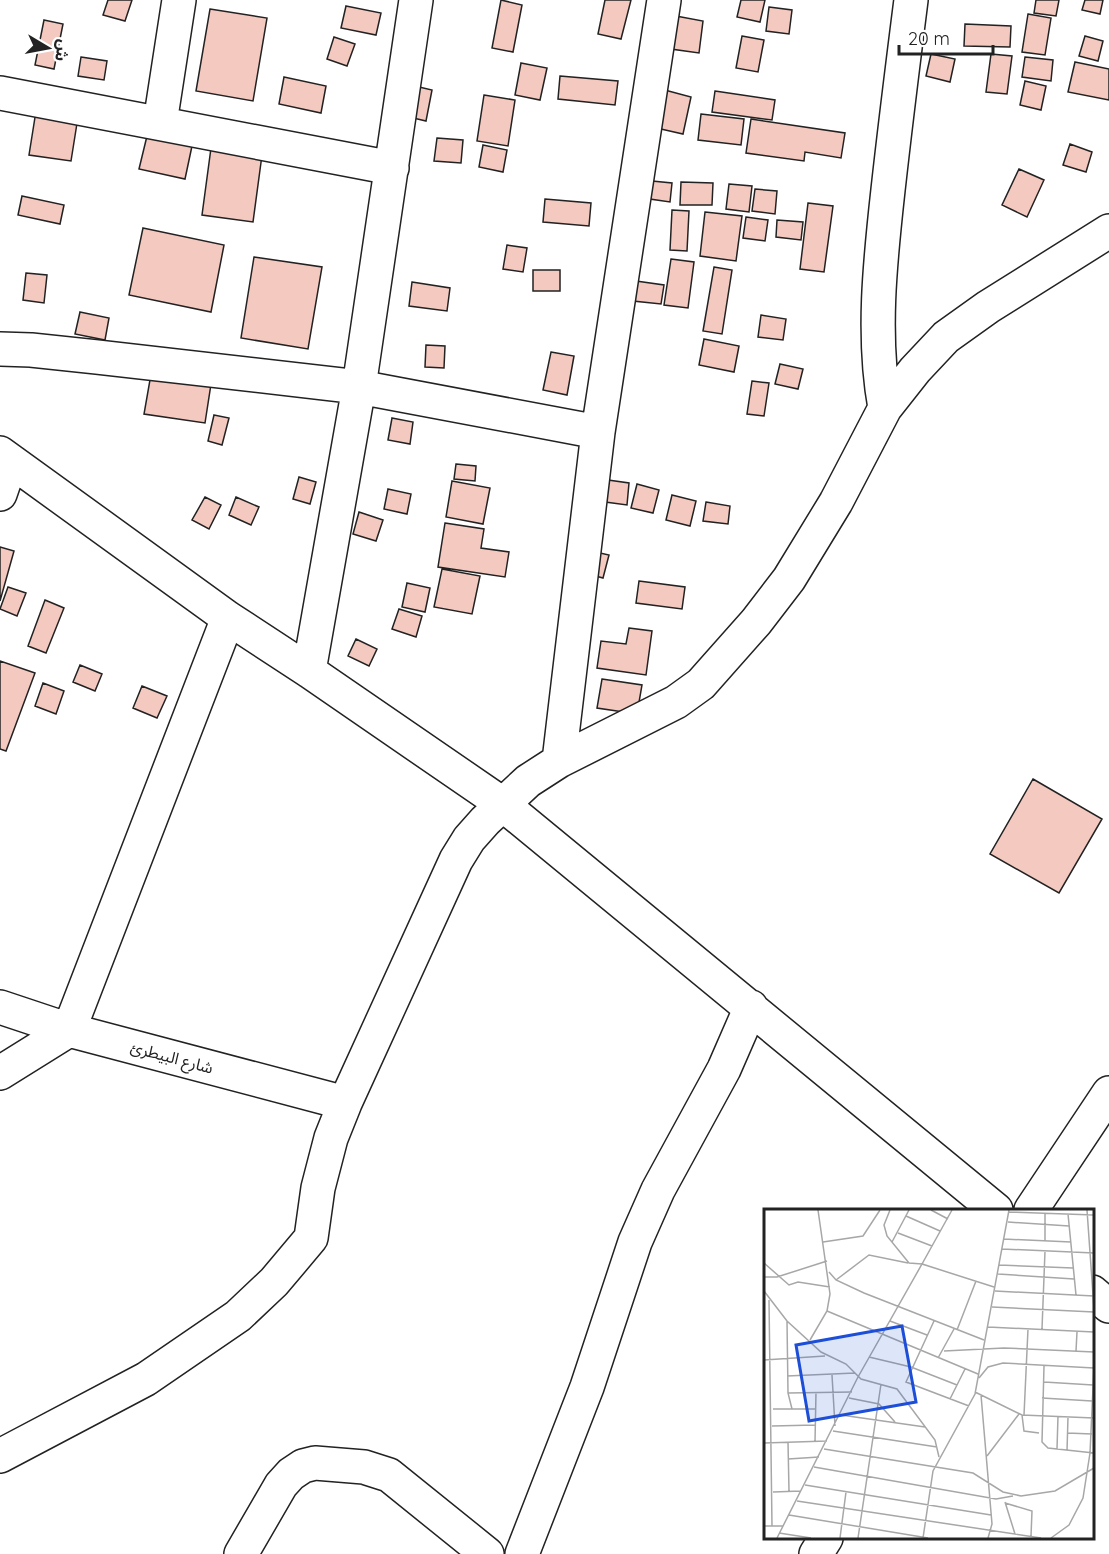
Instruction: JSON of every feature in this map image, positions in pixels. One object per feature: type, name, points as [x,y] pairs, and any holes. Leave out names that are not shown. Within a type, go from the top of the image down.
[{"type":"street","points":[[160,123],[179,0]]},
{"type":"street","points":[[309,671],[359,387],[416,0]]},
{"type":"street","points":[[559,761],[598,432],[664,0]]},
{"type":"street","points":[[885,408],[879,363],[878,332],[882,240],[911,0]]},
{"type":"street","points":[[0,93],[392,168]]},
{"type":"street","points":[[0,1456],[146,1378],[238,1316],[274,1282],[312,1234],[321,1171],[345,1102],[456,860],[469,839],[501,803],[528,781],[559,761],[682,699],[701,684],[789,579],[836,502],[885,408],[915,370],[946,337],[988,307],[1109,231]]},
{"type":"street","points":[[0,350],[97,357],[359,387],[598,432]]},
{"type":"street","points":[[0,494],[6,458],[228,618],[501,803],[995,1209]]},
{"type":"street","points":[[0,1073],[69,1030],[228,618]]},
{"type":"street","name":"شارع البيطرئ","points":[[0,1007],[69,1030],[345,1102]]},
{"type":"street","points":[[522,1554],[587,1387],[635,1242],[658,1190],[724,1069],[751,1007]]},
{"type":"street","points":[[1032,1209],[1109,1093]]},
{"type":"street","points":[[1094,1294],[1109,1306]]},
{"type":"street","points":[[241,1554],[281,1485],[303,1466],[315,1463],[364,1467],[389,1475],[487,1554]]},
{"type":"street","points":[[816,1554],[825,1539]]},
{"type":"building","points":[[108,0],[132,0],[125,21],[103,15]]},
{"type":"building","points":[[501,0],[522,5],[513,52],[492,48]]},
{"type":"building","points":[[605,0],[631,0],[621,39],[598,34]]},
{"type":"building","points":[[741,0],[765,0],[760,22],[737,17]]},
{"type":"building","points":[[1036,0],[1059,0],[1056,16],[1034,13]]},
{"type":"building","points":[[1085,0],[1103,0],[1100,14],[1082,10]]},
{"type":"building","points":[[346,6],[381,13],[376,35],[341,28]]},
{"type":"building","points":[[769,7],[792,10],[789,34],[766,31]]},
{"type":"building","points":[[210,9],[267,18],[253,101],[196,91]]},
{"type":"building","points":[[1028,14],[1051,18],[1045,55],[1022,52]]},
{"type":"building","points":[[676,16],[703,21],[699,53],[671,49]]},
{"type":"building","points":[[44,20],[63,24],[54,69],[35,65]]},
{"type":"building","points":[[965,24],[1011,26],[1010,47],[964,46]]},
{"type":"building","points":[[742,36],[764,40],[758,72],[736,68]]},
{"type":"building","points":[[1085,36],[1103,41],[1098,61],[1079,56]]},
{"type":"building","points":[[334,37],[355,44],[347,66],[327,59]]},
{"type":"building","points":[[931,54],[955,59],[950,82],[926,76]]},
{"type":"building","points":[[991,54],[1012,56],[1007,94],[986,92]]},
{"type":"building","points":[[81,57],[107,61],[104,80],[78,76]]},
{"type":"building","points":[[1025,57],[1053,60],[1051,81],[1022,77]]},
{"type":"building","points":[[1075,62],[1109,69],[1109,100],[1068,92]]},
{"type":"building","points":[[521,63],[547,68],[540,100],[515,95]]},
{"type":"building","points":[[560,76],[618,81],[615,105],[558,99]]},
{"type":"building","points":[[284,77],[326,86],[321,113],[279,104]]},
{"type":"building","points":[[1025,81],[1046,86],[1041,110],[1020,105]]},
{"type":"building","points":[[415,86],[432,90],[426,121],[409,117]]},
{"type":"building","points":[[661,89],[691,97],[683,134],[652,127]]},
{"type":"building","points":[[715,91],[775,100],[772,120],[712,112]]},
{"type":"building","points":[[484,95],[515,100],[508,146],[477,141]]},
{"type":"building","points":[[36,111],[78,117],[71,161],[29,155]]},
{"type":"building","points":[[701,114],[744,119],[741,145],[698,140]]},
{"type":"building","points":[[751,119],[845,133],[841,158],[805,152],[804,161],[746,153]]},
{"type":"building","points":[[147,136],[192,146],[185,179],[139,169]]},
{"type":"building","points":[[437,138],[463,140],[461,163],[434,161]]},
{"type":"building","points":[[1070,144],[1092,152],[1086,172],[1063,165]]},
{"type":"building","points":[[483,145],[507,150],[503,172],[479,167]]},
{"type":"building","points":[[211,148],[262,155],[253,222],[202,215]]},
{"type":"building","points":[[1019,169],[1044,180],[1027,217],[1002,205]]},
{"type":"building","points":[[652,181],[672,183],[670,202],[650,199]]},
{"type":"building","points":[[681,182],[713,183],[712,205],[680,205]]},
{"type":"building","points":[[729,184],[752,186],[749,212],[726,209]]},
{"type":"building","points":[[755,189],[777,191],[775,214],[752,211]]},
{"type":"building","points":[[22,196],[64,205],[60,224],[18,215]]},
{"type":"building","points":[[545,199],[591,203],[589,226],[543,222]]},
{"type":"building","points":[[808,203],[833,206],[824,272],[800,269]]},
{"type":"building","points":[[672,210],[689,211],[687,251],[670,250]]},
{"type":"building","points":[[705,212],[742,216],[736,261],[700,256]]},
{"type":"building","points":[[746,217],[768,220],[765,241],[743,238]]},
{"type":"building","points":[[777,220],[803,222],[801,240],[776,237]]},
{"type":"building","points":[[143,228],[224,245],[211,312],[129,295]]},
{"type":"building","points":[[507,245],[527,248],[523,272],[503,269]]},
{"type":"building","points":[[254,257],[322,267],[308,349],[241,338]]},
{"type":"building","points":[[671,259],[694,262],[688,308],[664,305]]},
{"type":"building","points":[[714,267],[732,270],[722,334],[703,331]]},
{"type":"building","points":[[533,270],[560,270],[560,291],[533,291]]},
{"type":"building","points":[[26,273],[47,275],[44,303],[23,300]]},
{"type":"building","points":[[636,281],[664,285],[661,304],[633,301]]},
{"type":"building","points":[[412,282],[450,288],[447,311],[409,306]]},
{"type":"building","points":[[80,312],[109,318],[105,340],[75,334]]},
{"type":"building","points":[[761,315],[786,319],[783,340],[758,337]]},
{"type":"building","points":[[704,339],[739,346],[734,372],[699,365]]},
{"type":"building","points":[[426,345],[445,346],[444,368],[425,367]]},
{"type":"building","points":[[551,352],[574,356],[567,395],[543,390]]},
{"type":"building","points":[[780,364],[803,369],[798,389],[775,384]]},
{"type":"building","points":[[151,374],[211,384],[205,423],[144,414]]},
{"type":"building","points":[[752,381],[769,383],[764,416],[747,414]]},
{"type":"building","points":[[214,415],[229,418],[222,445],[208,441]]},
{"type":"building","points":[[392,418],[413,422],[410,444],[388,440]]},
{"type":"building","points":[[456,464],[476,466],[475,481],[454,479]]},
{"type":"building","points":[[299,477],[316,482],[310,504],[293,499]]},
{"type":"building","points":[[601,479],[629,483],[627,505],[598,501]]},
{"type":"building","points":[[452,481],[490,488],[483,524],[446,517]]},
{"type":"building","points":[[637,484],[659,490],[653,513],[631,508]]},
{"type":"building","points":[[388,489],[411,494],[407,514],[384,509]]},
{"type":"building","points":[[672,495],[696,501],[690,526],[666,520]]},
{"type":"building","points":[[205,497],[221,505],[209,529],[192,520]]},
{"type":"building","points":[[236,497],[259,507],[251,525],[229,515]]},
{"type":"building","points":[[706,502],[730,506],[728,524],[703,521]]},
{"type":"building","points":[[359,512],[383,520],[376,541],[353,534]]},
{"type":"building","points":[[445,523],[484,529],[481,548],[509,552],[505,577],[438,567]]},
{"type":"building","points":[[0,547],[14,551],[0,601]]},
{"type":"building","points":[[587,550],[609,555],[603,578],[581,572]]},
{"type":"building","points":[[442,569],[480,576],[472,614],[434,607]]},
{"type":"building","points":[[639,581],[685,587],[682,609],[636,603]]},
{"type":"building","points":[[407,583],[430,588],[425,612],[402,607]]},
{"type":"building","points":[[8,587],[26,593],[17,616],[0,609]]},
{"type":"building","points":[[45,600],[64,608],[46,653],[28,646]]},
{"type":"building","points":[[399,609],[422,616],[416,637],[392,629]]},
{"type":"building","points":[[629,628],[652,631],[646,675],[597,668],[601,641],[626,644]]},
{"type":"building","points":[[356,639],[377,649],[369,666],[348,656]]},
{"type":"building","points":[[0,661],[35,673],[6,751],[0,749]]},
{"type":"building","points":[[80,665],[102,674],[95,691],[73,682]]},
{"type":"building","points":[[602,679],[642,685],[637,714],[597,708]]},
{"type":"building","points":[[43,683],[64,691],[56,714],[35,706]]},
{"type":"building","points":[[142,686],[167,696],[157,718],[133,708]]},
{"type":"building","points":[[1033,779],[1102,819],[1059,893],[990,854]]}]
